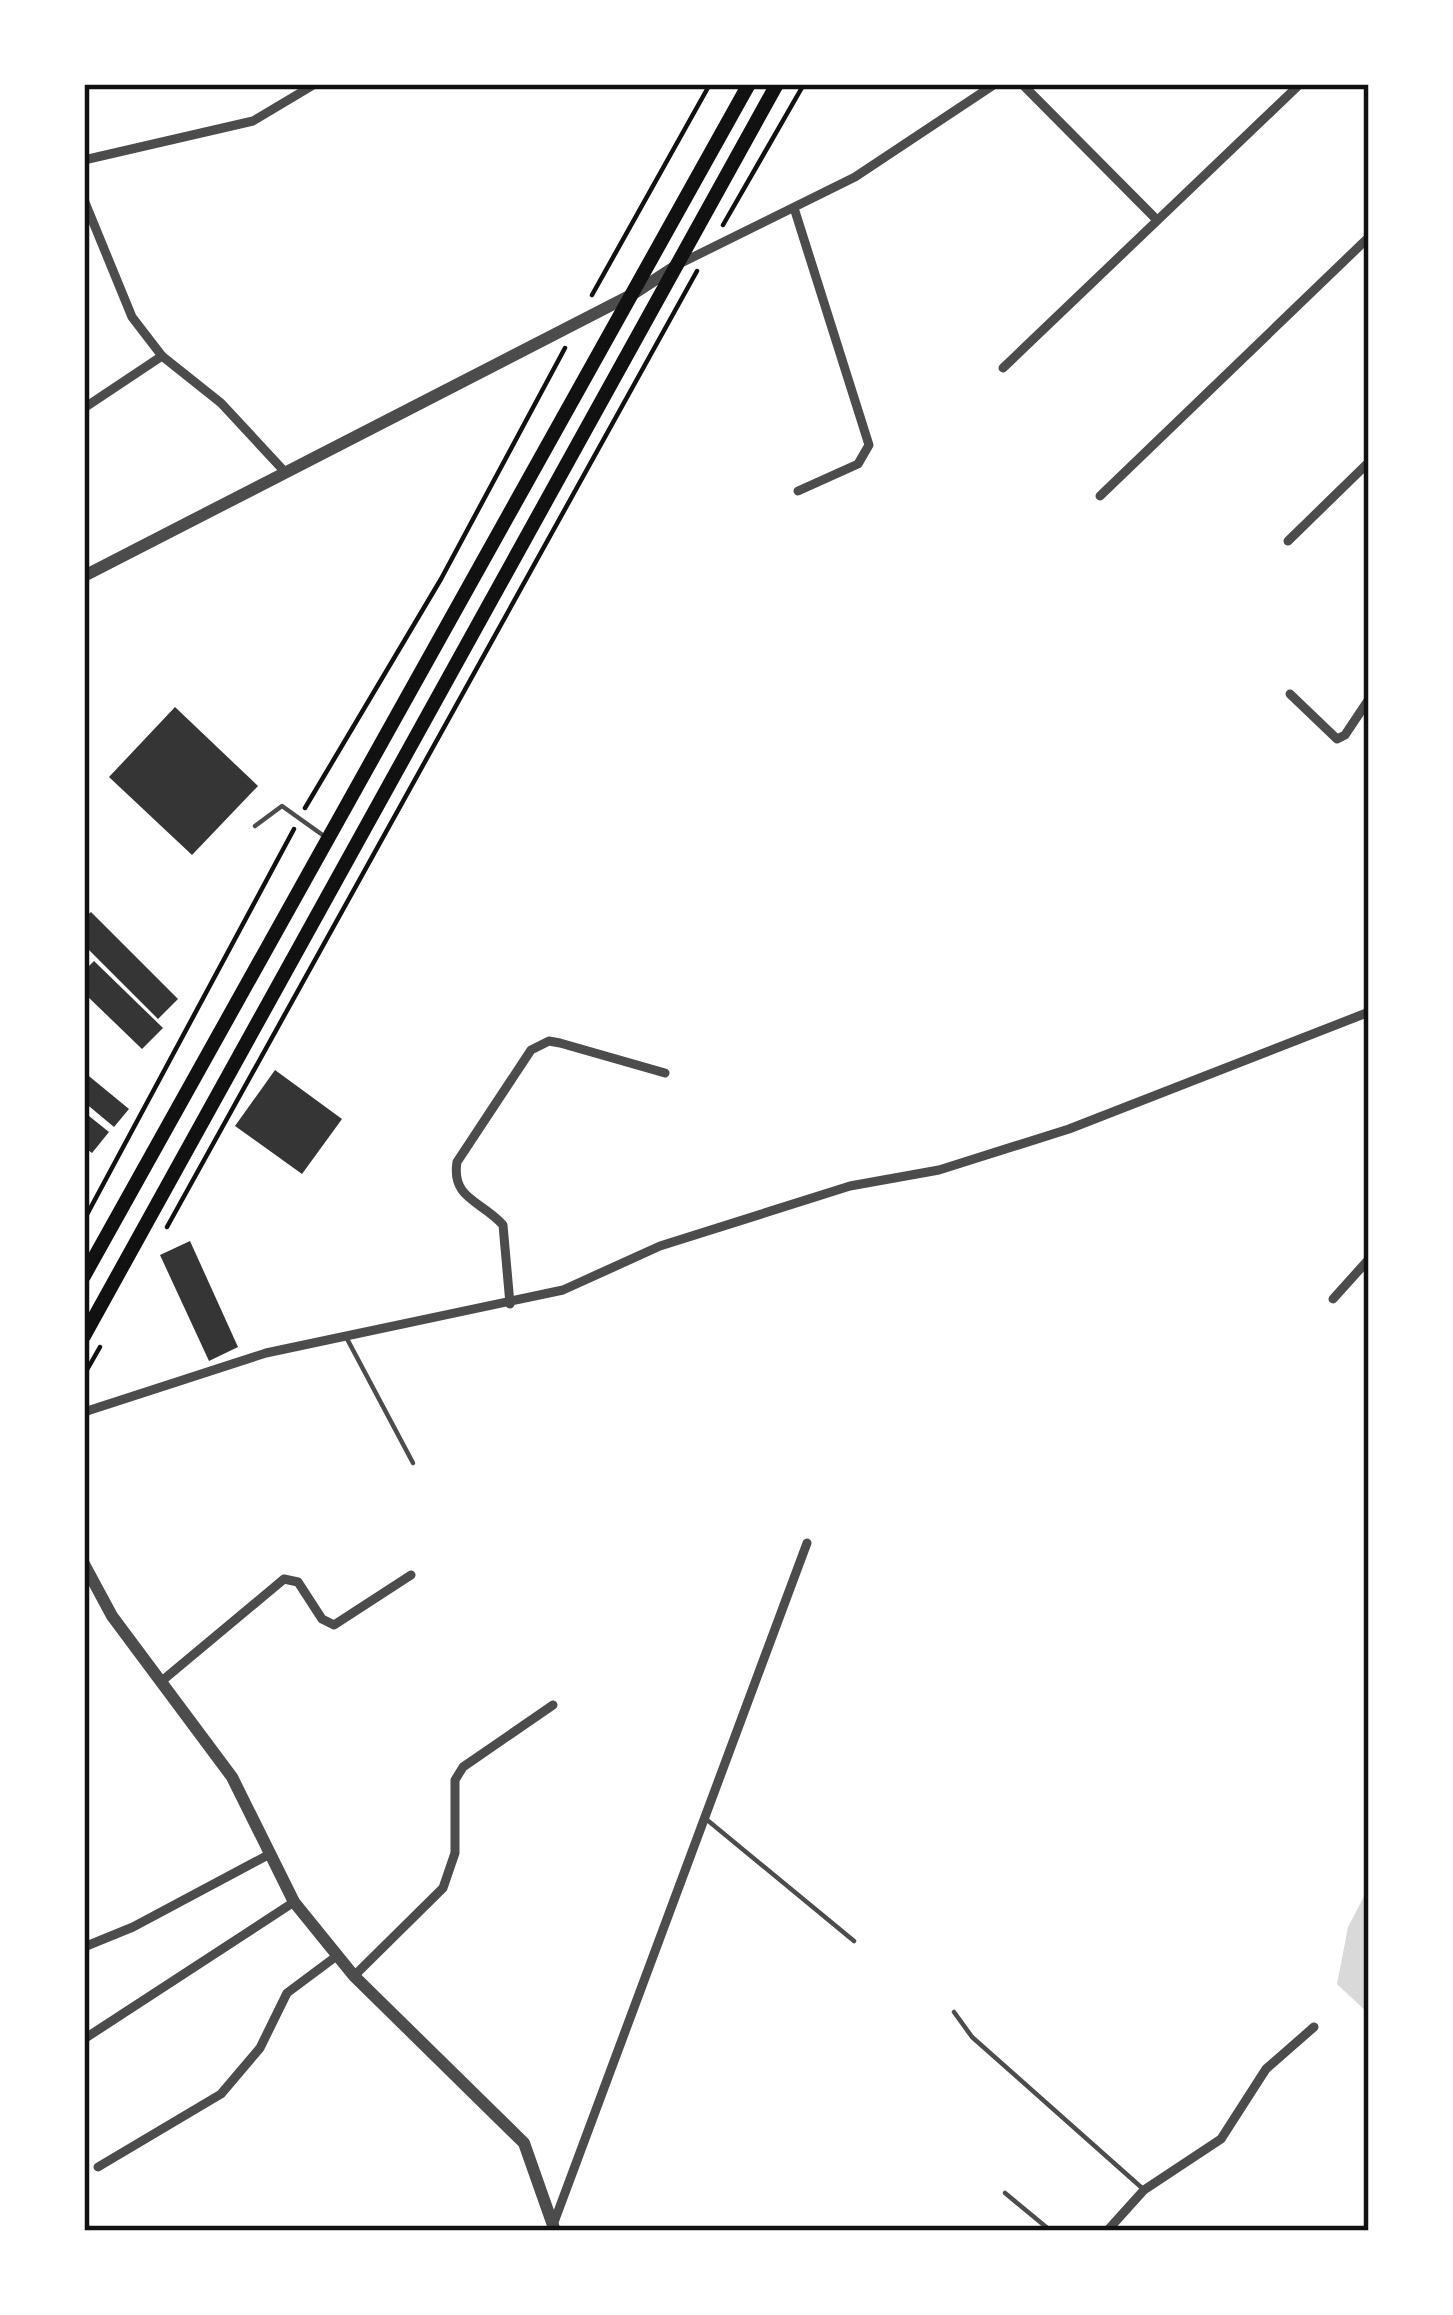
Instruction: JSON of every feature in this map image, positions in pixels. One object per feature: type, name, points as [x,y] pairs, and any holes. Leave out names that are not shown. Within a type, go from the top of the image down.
[{"type":"main road","points":[[84,1276],[748,84]]},
{"type":"main road","points":[[84,1336],[777,84]]},
{"type":"street","points":[[84,160],[254,121],[315,84]]},
{"type":"street","points":[[84,576],[633,294],[677,266],[795,211],[995,84]]},
{"type":"street","points":[[1022,84],[1157,220]]},
{"type":"street","points":[[1003,368],[1300,84]]},
{"type":"street","points":[[84,200],[115,286],[162,356],[220,403],[285,472]]},
{"type":"street","points":[[795,211],[869,445],[858,464],[798,491]]},
{"type":"street","points":[[1100,496],[1369,237]]},
{"type":"street","points":[[84,408],[162,356]]},
{"type":"street","points":[[1288,541],[1369,462]]},
{"type":"street","points":[[1290,694],[1336,739],[1346,735],[1369,699]]},
{"type":"street","points":[[84,1412],[245,1359],[562,1291],[660,1246],[830,1192],[894,1174],[939,1170],[1069,1129],[1369,1012]]},
{"type":"street","points":[[510,1304],[503,1225],[464,1196],[454,1177],[457,1162],[531,1050],[539,1044],[560,1043],[665,1073]]},
{"type":"street","points":[[1333,1299],[1369,1259]]},
{"type":"street","points":[[554,2228],[807,1543]]},
{"type":"street","points":[[84,1564],[112,1616],[232,1777],[294,1902],[354,1976],[504,2118],[534,2164],[554,2228]]},
{"type":"street","points":[[163,1680],[284,1579],[298,1582],[322,1619],[334,1625],[411,1576]]},
{"type":"street","points":[[354,1976],[443,1888],[452,1871],[455,1780],[463,1767],[553,1705]]},
{"type":"street","points":[[84,1947],[134,1927],[270,1855]]},
{"type":"street","points":[[84,2039],[294,1902]]},
{"type":"street","points":[[98,2168],[221,2094],[260,2048],[287,1993],[338,1955]]},
{"type":"street","points":[[1107,2231],[1144,2190],[1221,2139],[1266,2069],[1314,2027]]},
{"type":"lane","points":[[255,826],[282,806],[328,840]]},
{"type":"lane","points":[[345,1335],[413,1463]]},
{"type":"lane","points":[[703,1817],[854,1941]]},
{"type":"lane","points":[[953,2012],[972,2037],[1144,2190]]},
{"type":"lane","points":[[1005,2193],[1051,2231]]},
{"type":"path","points":[[84,1220],[300,819],[441,580],[710,84]]},
{"type":"path","points":[[163,1234],[804,84]]},
{"type":"path","points":[[84,1376],[106,1335]]},
{"type":"shaded area","points":[[1369,1887],[1369,2014],[1337,1984],[1348,1927]]},
{"type":"building","points":[[175,707],[258,786],[192,855],[109,777]]},
{"type":"building","points":[[91,912],[178,999],[158,1019],[84,945],[84,918]]},
{"type":"building","points":[[94,961],[163,1028],[142,1049],[84,993],[84,971]]},
{"type":"building","points":[[275,1070],[342,1119],[302,1174],[235,1126]]},
{"type":"building","points":[[84,1072],[129,1109],[114,1127],[84,1102]]},
{"type":"building","points":[[84,1112],[109,1132],[92,1153],[84,1147]]},
{"type":"building","points":[[190,1241],[238,1347],[209,1361],[160,1255]]}]
